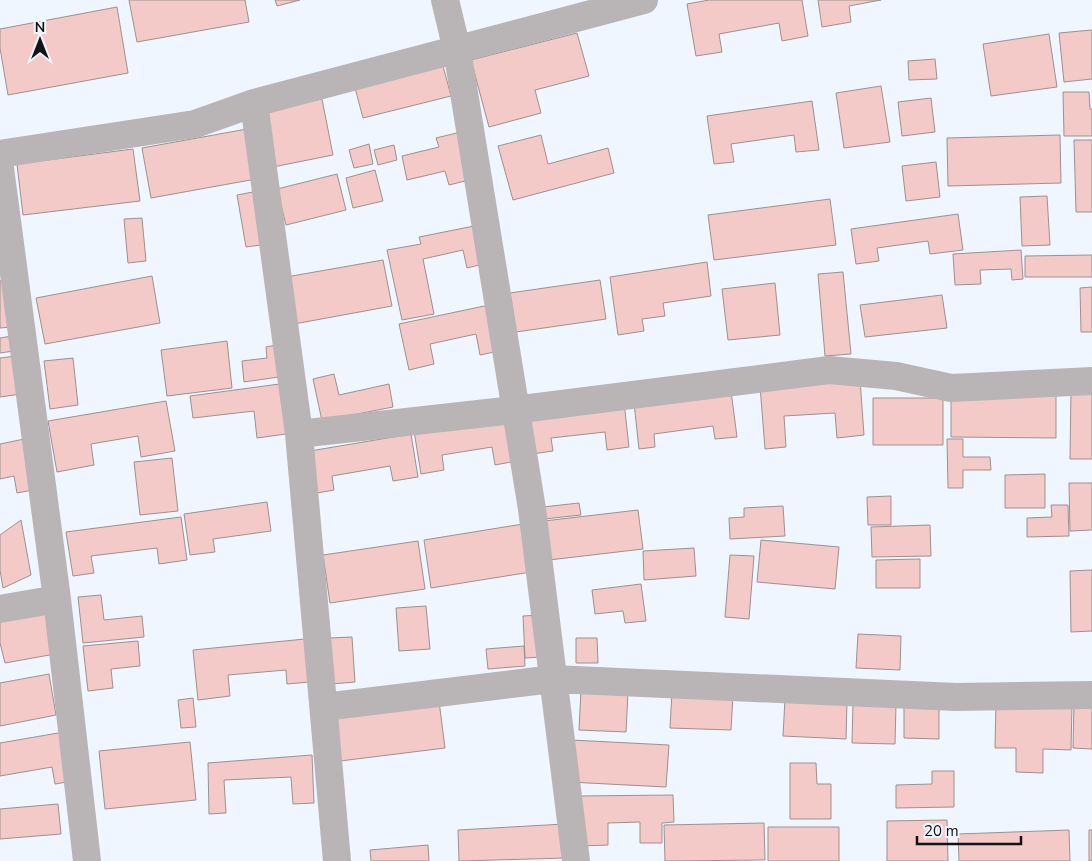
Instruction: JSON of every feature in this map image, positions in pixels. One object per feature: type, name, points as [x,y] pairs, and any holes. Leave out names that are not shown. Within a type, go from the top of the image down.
[{"type":"street","points":[[445,0],[457,50],[514,410],[532,509],[576,861]]},
{"type":"street","points":[[0,154],[195,124],[254,103],[644,0]]},
{"type":"street","points":[[254,103],[299,434],[337,861]]},
{"type":"street","points":[[0,168],[7,266],[57,599],[87,861]]},
{"type":"street","points":[[299,434],[514,410],[829,370],[896,376],[952,388],[1092,381]]},
{"type":"street","points":[[0,609],[57,599]]},
{"type":"street","points":[[324,707],[553,679],[956,697],[1092,695]]},
{"type":"building","points":[[129,0],[245,0],[249,22],[137,42]]},
{"type":"building","points":[[275,0],[300,0],[277,6]]},
{"type":"building","points":[[709,0],[802,0],[808,36],[782,41],[779,23],[719,34],[722,52],[696,56],[687,4]]},
{"type":"building","points":[[818,0],[881,0],[849,6],[851,22],[822,27]]},
{"type":"building","points":[[117,7],[128,73],[8,95],[0,48],[0,29]]},
{"type":"building","points":[[1092,30],[1092,79],[1064,82],[1059,33]]},
{"type":"building","points":[[577,33],[589,76],[535,90],[541,113],[489,127],[471,60]]},
{"type":"building","points":[[1049,34],[1057,87],[991,96],[983,44]]},
{"type":"building","points":[[935,59],[937,79],[909,80],[908,61]]},
{"type":"building","points":[[443,66],[451,96],[363,118],[355,88]]},
{"type":"building","points":[[881,86],[890,142],[844,148],[836,93]]},
{"type":"building","points":[[1063,92],[1089,92],[1090,109],[1092,109],[1092,136],[1064,136]]},
{"type":"building","points":[[931,98],[935,132],[902,136],[898,102]]},
{"type":"building","points":[[322,99],[333,155],[273,167],[262,111]]},
{"type":"building","points":[[812,101],[819,150],[796,152],[794,135],[731,144],[734,162],[714,164],[707,116]]},
{"type":"building","points":[[247,129],[256,179],[151,198],[142,148]]},
{"type":"building","points":[[461,132],[473,179],[449,185],[445,171],[407,180],[402,156],[439,147],[436,138]]},
{"type":"building","points":[[541,135],[548,164],[608,148],[614,173],[513,200],[498,146]]},
{"type":"building","points":[[1060,135],[1061,183],[948,186],[947,138]]},
{"type":"building","points":[[1074,140],[1092,140],[1092,212],[1076,212]]},
{"type":"building","points":[[369,144],[373,164],[354,168],[349,150]]},
{"type":"building","points":[[394,145],[397,160],[378,165],[374,150]]},
{"type":"building","points":[[133,149],[140,201],[23,215],[17,164]]},
{"type":"building","points":[[936,162],[940,197],[906,201],[902,166]]},
{"type":"building","points":[[375,170],[383,201],[353,208],[346,178]]},
{"type":"building","points":[[337,174],[346,210],[286,225],[277,189]]},
{"type":"building","points":[[258,191],[268,244],[246,247],[237,195]]},
{"type":"building","points":[[1047,196],[1050,245],[1022,246],[1020,197]]},
{"type":"building","points":[[830,199],[836,245],[714,260],[708,215]]},
{"type":"building","points":[[958,214],[963,250],[930,254],[928,241],[877,248],[879,261],[856,264],[851,229]]},
{"type":"building","points":[[142,218],[146,261],[128,263],[124,219]]},
{"type":"building","points":[[479,225],[487,263],[467,268],[463,250],[423,259],[434,314],[402,320],[387,250],[421,244],[419,237]]},
{"type":"building","points":[[1021,250],[1023,279],[1012,280],[1011,269],[980,270],[981,284],[955,285],[953,254]]},
{"type":"building","points":[[1092,255],[1092,277],[1025,277],[1025,256]]},
{"type":"building","points":[[383,260],[392,306],[294,324],[286,277]]},
{"type":"building","points":[[707,262],[711,296],[663,303],[665,316],[642,319],[644,331],[618,335],[610,277]]},
{"type":"building","points":[[843,272],[851,354],[825,356],[818,274]]},
{"type":"building","points":[[152,276],[160,323],[45,344],[36,298]]},
{"type":"building","points":[[6,280],[12,327],[0,328],[0,281]]},
{"type":"building","points":[[600,280],[606,319],[516,332],[510,293]]},
{"type":"building","points":[[775,283],[780,335],[728,340],[722,289]]},
{"type":"building","points":[[1092,287],[1092,332],[1081,332],[1080,288]]},
{"type":"building","points":[[942,295],[947,328],[865,337],[860,305]]},
{"type":"building","points":[[489,305],[499,351],[480,355],[476,334],[430,344],[434,364],[409,370],[399,324]]},
{"type":"building","points":[[12,336],[14,351],[0,353],[0,338]]},
{"type":"building","points":[[227,341],[232,388],[167,396],[161,350]]},
{"type":"building","points":[[282,344],[286,376],[244,382],[242,361],[267,358],[266,347]]},
{"type":"building","points":[[16,356],[21,394],[0,397],[0,358]]},
{"type":"building","points":[[73,358],[78,405],[50,409],[44,361]]},
{"type":"building","points":[[334,374],[339,395],[389,384],[393,407],[322,421],[313,379]]},
{"type":"building","points":[[860,379],[864,435],[837,438],[835,413],[784,416],[786,447],[765,449],[760,386]]},
{"type":"building","points":[[287,383],[293,433],[257,438],[254,411],[193,418],[190,396]]},
{"type":"building","points":[[1071,390],[1092,391],[1092,459],[1070,459]]},
{"type":"building","points":[[731,391],[737,437],[715,439],[713,426],[654,434],[655,447],[639,449],[634,403]]},
{"type":"building","points":[[951,395],[1056,395],[1056,438],[951,437]]},
{"type":"building","points":[[873,398],[943,398],[943,445],[873,445]]},
{"type":"building","points":[[166,401],[175,451],[141,457],[138,436],[91,444],[94,465],[57,472],[48,421]]},
{"type":"building","points":[[624,402],[629,447],[607,450],[605,432],[551,438],[553,451],[532,454],[527,414]]},
{"type":"building","points":[[508,416],[516,461],[495,465],[492,447],[442,455],[444,470],[421,474],[414,431]]},
{"type":"building","points":[[411,434],[418,477],[393,481],[390,466],[332,476],[334,490],[317,493],[310,451]]},
{"type":"building","points":[[29,438],[38,489],[17,493],[14,476],[0,479],[0,444]]},
{"type":"building","points":[[947,439],[963,439],[963,457],[990,457],[991,470],[963,470],[963,488],[948,488]]},
{"type":"building","points":[[172,458],[178,511],[140,515],[134,462]]},
{"type":"building","points":[[1045,474],[1045,508],[1005,508],[1005,475]]},
{"type":"building","points":[[1069,483],[1092,483],[1092,530],[1070,531]]},
{"type":"building","points":[[891,496],[891,525],[868,525],[867,497]]},
{"type":"building","points":[[267,502],[271,531],[213,539],[215,552],[190,555],[184,514]]},
{"type":"building","points":[[579,503],[581,515],[544,519],[543,507]]},
{"type":"building","points":[[1051,505],[1068,505],[1069,536],[1027,537],[1027,518],[1052,517]]},
{"type":"building","points":[[783,506],[785,536],[730,539],[729,518],[744,517],[744,508]]},
{"type":"building","points":[[638,510],[643,549],[549,560],[544,521]]},
{"type":"building","points":[[181,517],[187,560],[159,564],[157,548],[91,556],[94,573],[73,576],[66,532]]},
{"type":"building","points":[[21,520],[31,575],[3,588],[0,570],[0,535]]},
{"type":"building","points":[[523,524],[531,572],[431,588],[424,540]]},
{"type":"building","points":[[930,525],[931,556],[872,557],[871,527]]},
{"type":"building","points":[[761,540],[839,547],[835,589],[757,582]]},
{"type":"building","points":[[418,541],[425,589],[330,603],[323,555]]},
{"type":"building","points":[[694,548],[696,576],[644,580],[643,551]]},
{"type":"building","points":[[730,555],[754,556],[749,619],[725,617]]},
{"type":"building","points":[[920,559],[920,588],[876,588],[876,560]]},
{"type":"building","points":[[1092,570],[1092,631],[1071,632],[1070,571]]},
{"type":"building","points":[[641,584],[646,621],[625,623],[623,611],[595,614],[592,590]]},
{"type":"building","points":[[101,595],[104,620],[142,616],[144,637],[83,643],[78,597]]},
{"type":"building","points":[[46,604],[55,654],[5,663],[0,643],[0,613]]},
{"type":"building","points":[[426,606],[430,649],[399,651],[396,608]]},
{"type":"building","points":[[540,615],[542,657],[525,658],[523,616]]},
{"type":"building","points":[[858,634],[901,636],[900,670],[856,668]]},
{"type":"building","points":[[352,637],[355,682],[331,684],[329,638]]},
{"type":"building","points":[[576,638],[597,638],[598,663],[576,663]]},
{"type":"building","points":[[305,639],[310,682],[287,684],[286,670],[228,675],[230,696],[198,700],[193,650]]},
{"type":"building","points":[[138,641],[140,666],[111,669],[113,688],[88,691],[83,646]]},
{"type":"building","points":[[524,646],[525,666],[488,669],[486,649]]},
{"type":"building","points":[[49,674],[56,715],[0,726],[0,683]]},
{"type":"building","points":[[581,690],[628,692],[626,732],[579,730]]},
{"type":"building","points":[[672,692],[733,695],[731,730],[670,728]]},
{"type":"building","points":[[193,698],[196,727],[181,728],[178,700]]},
{"type":"building","points":[[785,699],[847,701],[846,739],[783,736]]},
{"type":"building","points":[[439,701],[445,748],[340,761],[334,714]]},
{"type":"building","points":[[996,702],[1072,704],[1071,750],[1043,749],[1043,773],[1016,772],[1016,748],[995,748]]},
{"type":"building","points":[[853,703],[896,704],[895,744],[852,743]]},
{"type":"building","points":[[904,704],[939,705],[939,739],[904,738]]},
{"type":"building","points":[[1074,704],[1092,704],[1092,749],[1073,748]]},
{"type":"building","points":[[64,732],[73,781],[55,784],[52,767],[0,776],[0,743]]},
{"type":"building","points":[[571,740],[669,745],[666,787],[569,782]]},
{"type":"building","points":[[190,742],[196,800],[105,809],[99,751]]},
{"type":"building","points":[[312,755],[314,803],[293,804],[291,777],[224,780],[226,813],[209,814],[208,763]]},
{"type":"building","points":[[790,763],[816,763],[817,784],[831,784],[831,819],[790,819]]},
{"type":"building","points":[[932,771],[954,771],[954,807],[896,808],[896,785],[932,784]]},
{"type":"building","points":[[673,795],[674,822],[662,823],[662,843],[640,843],[640,822],[608,823],[608,845],[580,846],[579,796]]},
{"type":"building","points":[[58,804],[61,834],[0,839],[0,809]]},
{"type":"building","points":[[947,820],[948,861],[887,861],[887,821]]},
{"type":"building","points":[[764,823],[765,860],[665,861],[664,825]]},
{"type":"building","points":[[564,824],[566,858],[459,861],[458,830]]},
{"type":"building","points":[[768,827],[839,827],[839,861],[768,861]]},
{"type":"building","points":[[1069,830],[1070,861],[959,861],[958,834]]},
{"type":"building","points":[[1089,830],[1092,830],[1092,861],[1089,861]]},
{"type":"building","points":[[428,845],[429,861],[371,861],[370,850]]}]
